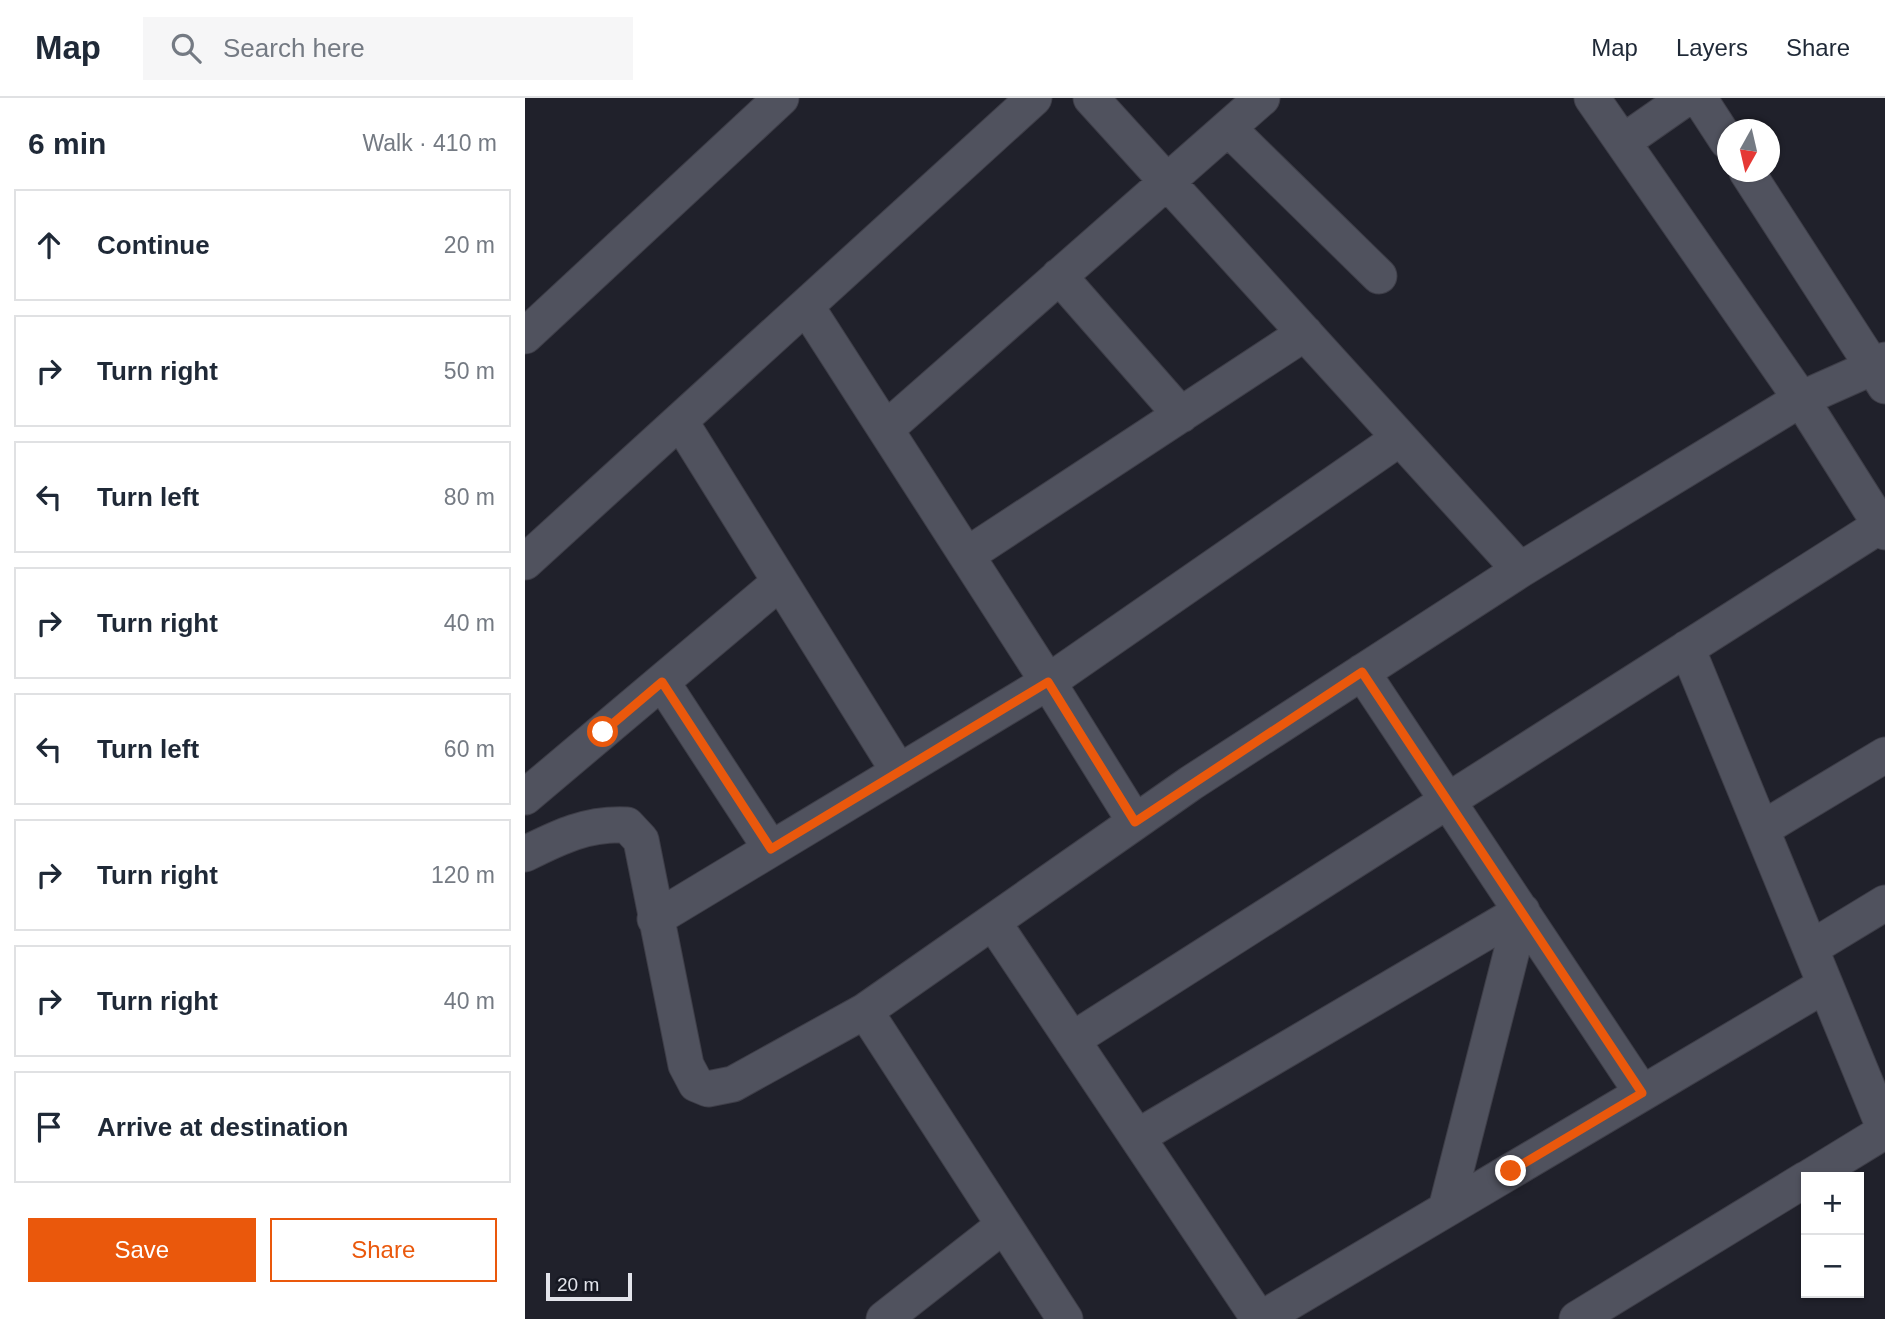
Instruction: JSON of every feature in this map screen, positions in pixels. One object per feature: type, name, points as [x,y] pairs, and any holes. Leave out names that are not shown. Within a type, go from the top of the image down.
[{"type":"street","points":[[525,336],[781,98]]},
{"type":"street","points":[[525,562],[1034,98]]},
{"type":"street","points":[[1091,98],[1520,570]]},
{"type":"street","points":[[885,429],[1262,98]]},
{"type":"street","points":[[1072,1040],[1687,648],[1883,528],[1801,399],[1592,98]]},
{"type":"street","points":[[1623,142],[1686,98]]},
{"type":"street","points":[[1699,98],[1717,126]]},
{"type":"street","points":[[1229,129],[1379,276]]},
{"type":"street","points":[[525,854],[565,834],[607,824],[627,825],[641,840],[686,1065],[697,1084],[708,1089],[733,1084],[865,1011],[1135,822],[1520,570],[1801,399],[1881,371],[1754,182]]},
{"type":"street","points":[[1059,275],[1181,415]]},
{"type":"street","points":[[806,306],[1135,822]]},
{"type":"street","points":[[967,555],[1305,333]]},
{"type":"street","points":[[680,421],[899,772]]},
{"type":"street","points":[[655,919],[1048,682],[1401,438]]},
{"type":"street","points":[[525,797],[780,582]]},
{"type":"street","points":[[1687,648],[1825,985],[1878,1090],[1885,1131],[1818,1172]]},
{"type":"street","points":[[1362,672],[1642,1093]]},
{"type":"street","points":[[662,682],[771,849]]},
{"type":"street","points":[[1762,829],[1885,754]]},
{"type":"street","points":[[1811,948],[1885,902]]},
{"type":"street","points":[[1137,1137],[1522,912]]},
{"type":"street","points":[[1446,1209],[1522,912]]},
{"type":"street","points":[[993,922],[1260,1319],[1825,985]]},
{"type":"street","points":[[865,1011],[1065,1319]]},
{"type":"street","points":[[1577,1319],[1801,1182]]},
{"type":"street","points":[[884,1319],[1004,1225]]},
{"type":"route","points":[[603,732],[662,682],[771,849],[1048,682],[1135,822],[1362,672],[1642,1093],[1511,1171]]}]
